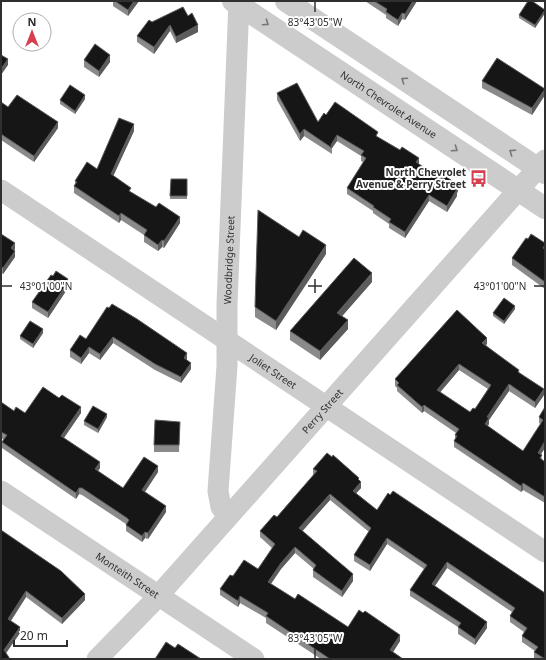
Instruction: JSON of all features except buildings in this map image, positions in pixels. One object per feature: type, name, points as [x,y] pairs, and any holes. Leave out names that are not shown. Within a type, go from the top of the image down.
[{"type":"street","points":[[286,1],[543,167]]},
{"type":"street","name":"North Chevrolet Avenue","points":[[237,2],[545,208]]},
{"type":"street","name":"Woodbridge Street","points":[[228,516],[221,507],[218,491],[224,417],[227,340],[237,2]]},
{"type":"street","name":"Perry Street","points":[[97,659],[122,636],[158,596],[518,190],[543,167]]},
{"type":"street","name":"Joliet Street","points":[[1,190],[545,552]]},
{"type":"street","name":"Monteith Street","points":[[1,492],[254,659]]},
{"type":"place","name":"North Chevrolet Avenue & Perry Street","points":[[479,178]]}]
